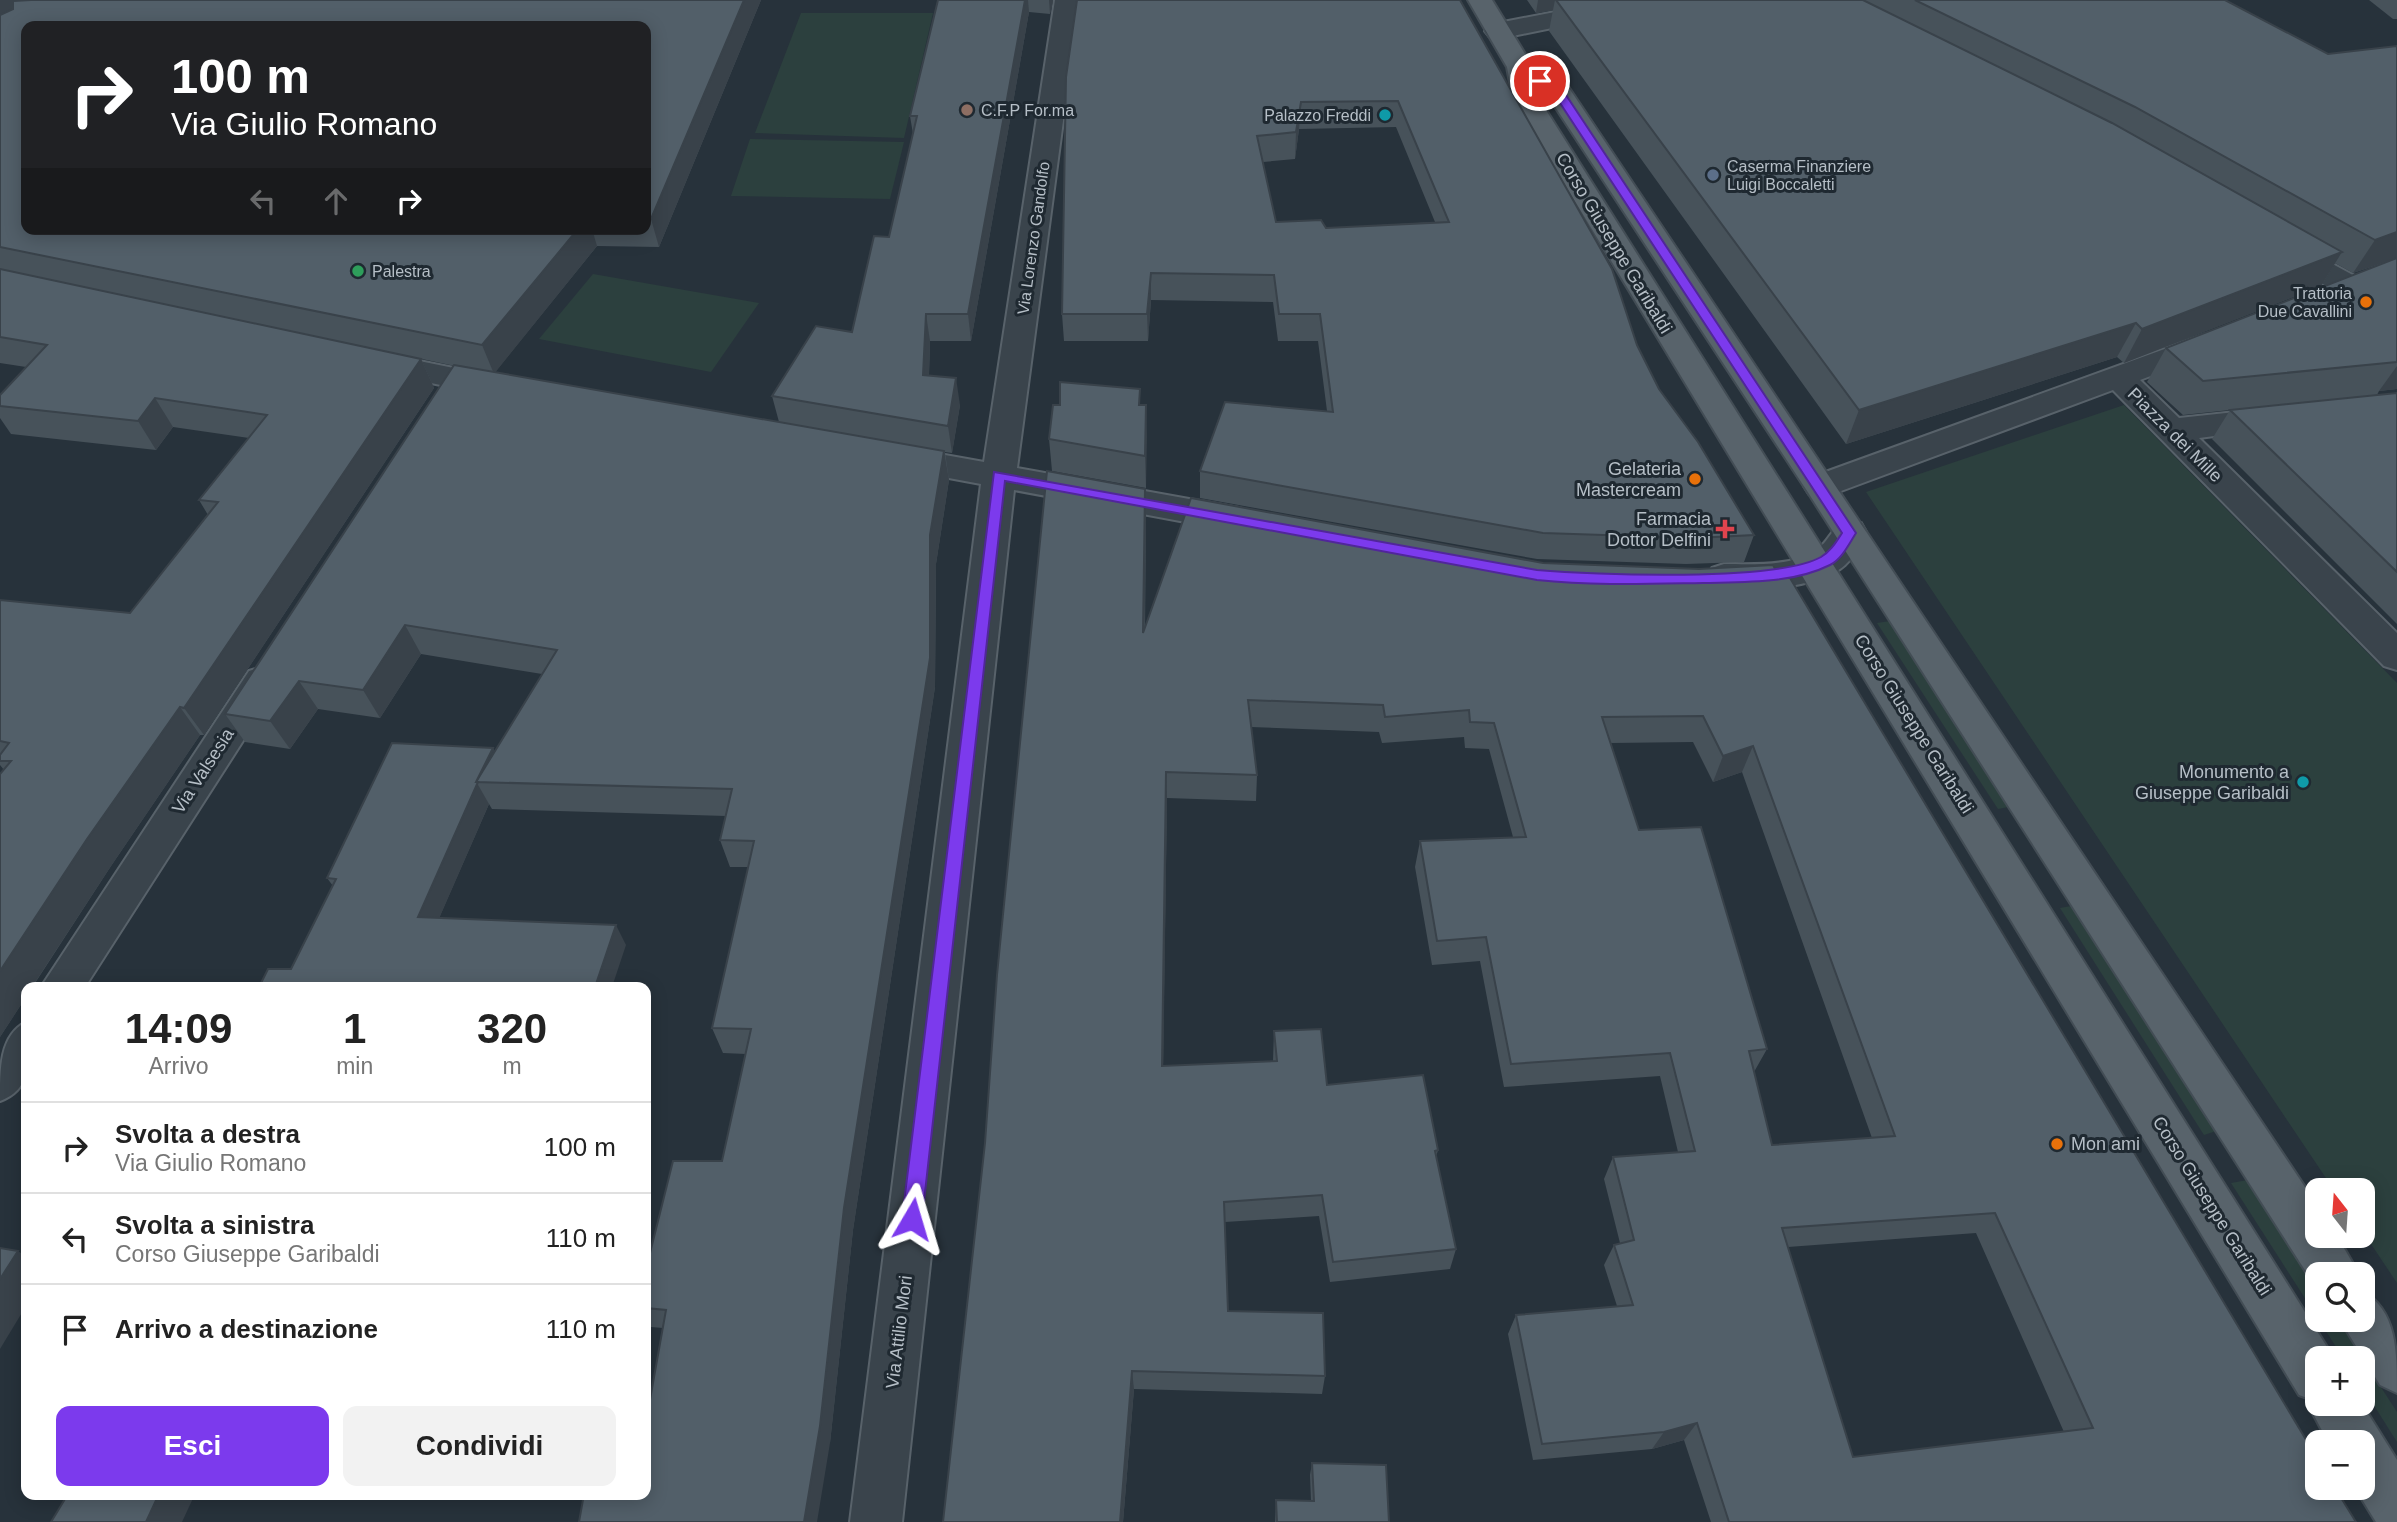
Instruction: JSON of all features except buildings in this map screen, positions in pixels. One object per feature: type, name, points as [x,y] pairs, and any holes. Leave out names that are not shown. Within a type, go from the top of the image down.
[{"type":"main road","name":"Corso Giuseppe Garibaldi","points":[[1480,0],[1520,67],[1526,99],[2305,1358]]},
{"type":"main road","name":"Corso Giuseppe Garibaldi","points":[[1520,67],[1560,94],[1821,486],[1849,533],[2327,1262]]},
{"type":"main road","points":[[2373,1332],[2397,1368]]},
{"type":"main road","points":[[2375,1472],[2397,1508]]},
{"type":"street","name":"Via Lorenzo Gandolfo","points":[[999,475],[1067,0]]},
{"type":"street","points":[[1498,31],[1655,0]]},
{"type":"street","points":[[2258,234],[2363,283],[2313,303]]},
{"type":"street","points":[[2119,379],[2235,333]]},
{"type":"street","points":[[351,357],[458,380],[526,391]]},
{"type":"street","name":"Piazza dei Mille","points":[[1821,486],[2119,379],[2397,656]]},
{"type":"street","points":[[436,415],[458,380]]},
{"type":"street","points":[[2170,430],[2304,416]]},
{"type":"street","points":[[864,451],[1268,525]]},
{"type":"street","name":"Via Attilio Mori","points":[[876,1522],[999,475]]},
{"type":"street","points":[[1688,578],[1762,576],[1815,566],[1835,554],[1849,533]]},
{"type":"street","name":"Via Valsesia","points":[[65,982],[283,648]]},
{"type":"street","points":[[0,1082],[21,1049]]},
{"type":"green space","points":[[801,13],[933,13],[904,138],[755,133]]},
{"type":"green space","points":[[750,139],[904,142],[890,199],[731,196]]},
{"type":"green space","points":[[593,274],[759,303],[711,372],[539,339]]},
{"type":"green space","points":[[2124,405],[2397,683],[2397,1283],[2374,1248],[2375,1178],[2326,1178],[1866,492]]},
{"type":"green space","points":[[1890,621],[2008,807],[1998,809],[1877,623]]},
{"type":"green space","points":[[2071,906],[2216,1131],[2204,1135],[2060,908]]},
{"type":"green space","points":[[2248,1180],[2305,1268],[2305,1298],[2231,1183]]},
{"type":"green space","points":[[2327,1332],[2346,1332],[2354,1346],[2335,1346]]},
{"type":"green space","points":[[2375,1378],[2397,1412],[2397,1442],[2375,1407]]},
{"type":"place","name":"C.F.P For.ma","points":[[967,110]]},
{"type":"place","name":"Palazzo Freddi","points":[[1385,115]]},
{"type":"place","name":"Caserma Finanziere Luigi Boccaletti","points":[[1713,175]]},
{"type":"place","name":"Palestra","points":[[358,271]]},
{"type":"place","name":"Trattoria Due Cavallini","points":[[2366,302]]},
{"type":"place","name":"Gelateria Mastercream","points":[[1695,479]]},
{"type":"place","name":"Farmacia Dottor Delfini","points":[[1725,529]]},
{"type":"place","name":"Monumento a Giuseppe Garibaldi","points":[[2303,782]]},
{"type":"place","name":"Mon ami","points":[[2057,1144]]},
{"type":"route","points":[[912,1219],[999,475],[1537,575],[1595,581],[1762,576],[1815,566],[1835,554],[1849,533],[1821,486],[1560,94],[1540,81]]}]
